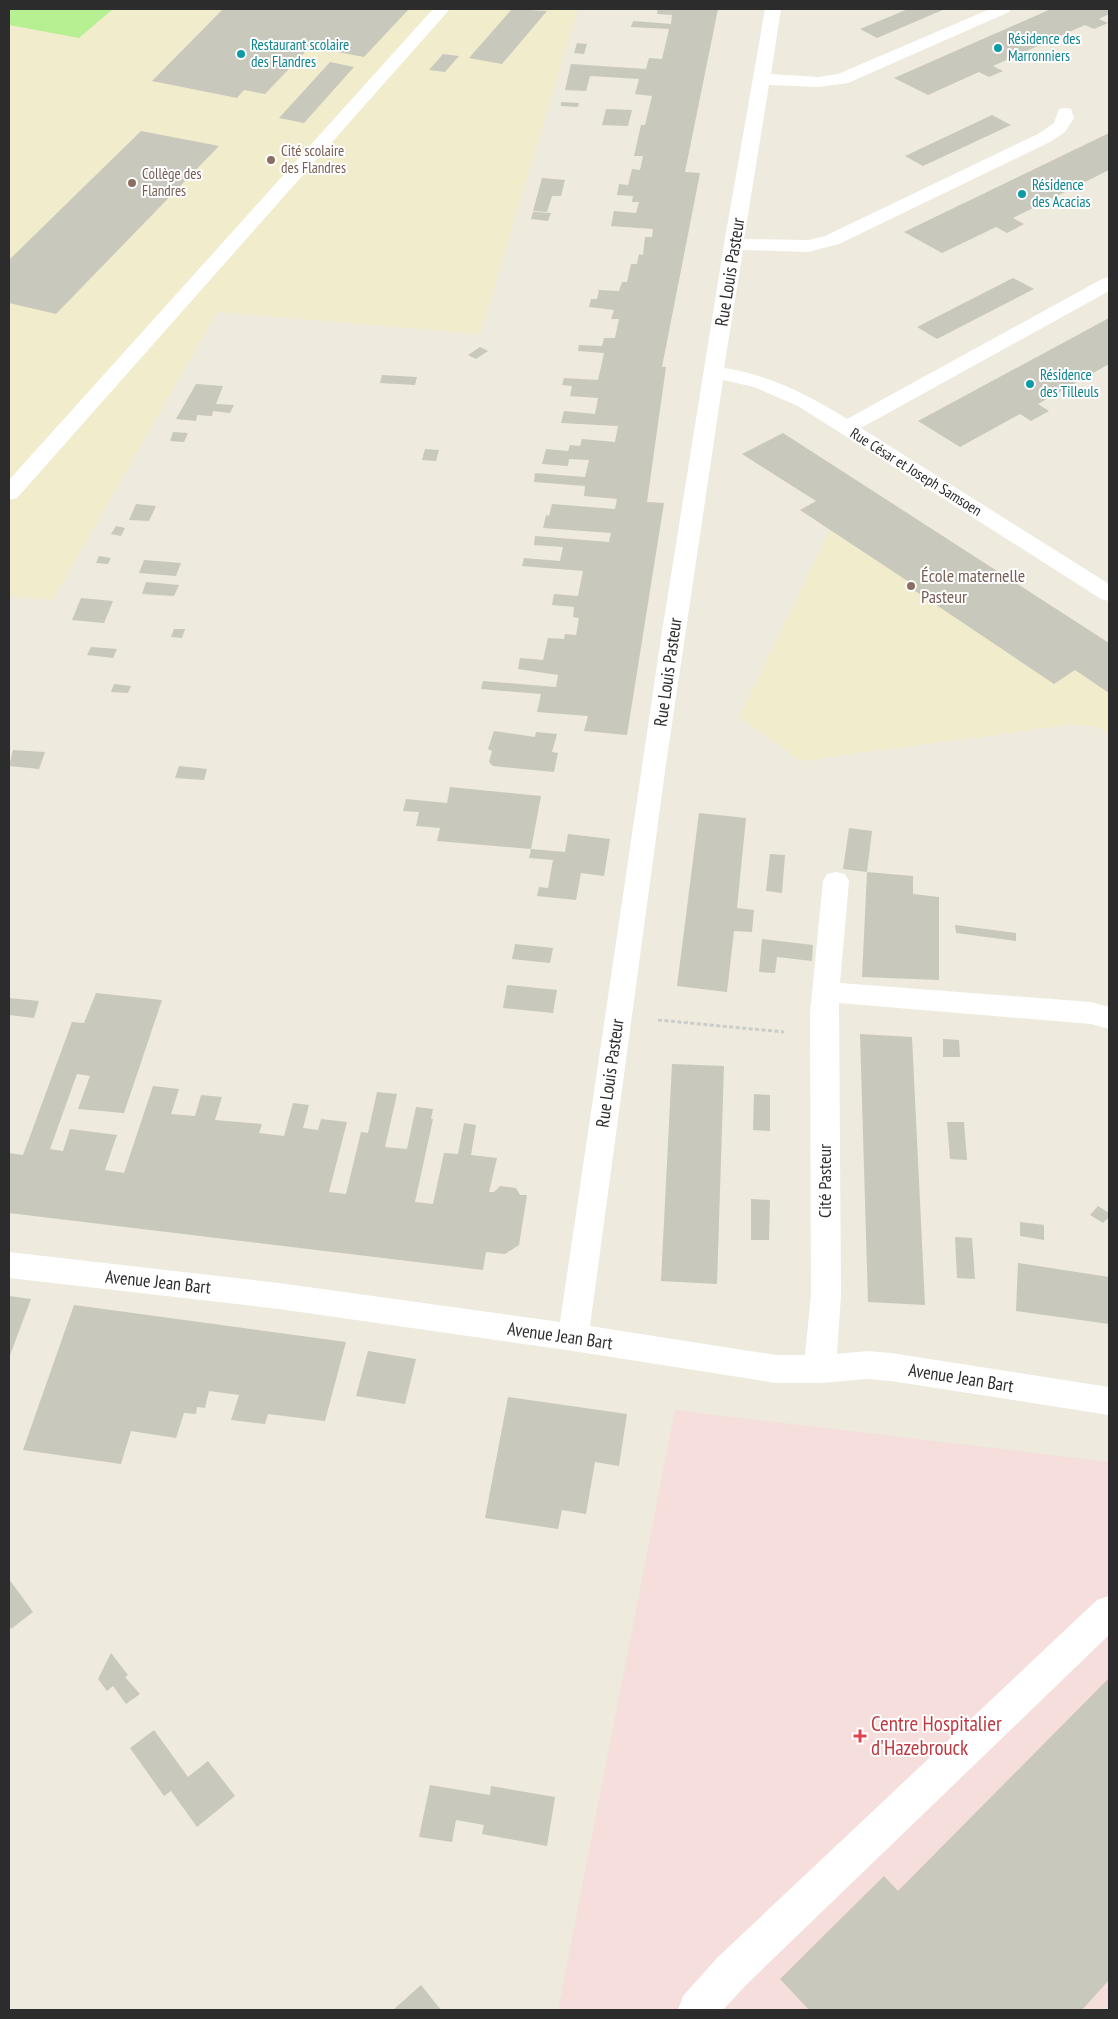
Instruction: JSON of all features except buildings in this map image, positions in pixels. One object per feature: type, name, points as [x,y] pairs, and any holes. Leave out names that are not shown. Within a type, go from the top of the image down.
[{"type":"street","points":[[9,494],[442,9]]},
{"type":"street","name":"Rue Louis Pasteur","points":[[573,1337],[618,1016],[733,244],[773,9]]},
{"type":"street","points":[[761,79],[818,82],[842,79],[1003,9]]},
{"type":"street","points":[[733,244],[808,246],[832,240],[1044,138],[1062,126],[1065,113]]},
{"type":"street","points":[[846,428],[1109,282]]},
{"type":"street","name":"Rue César et Joseph Samsoen","points":[[714,373],[742,377],[776,387],[805,402],[1109,594]]},
{"type":"street","name":"Cité Pasteur","points":[[820,1369],[826,1295],[825,992],[836,881]]},
{"type":"street","points":[[825,992],[1091,1013],[1109,1018]]},
{"type":"street","name":"Avenue Jean Bart","points":[[9,1265],[211,1287],[573,1337],[776,1369],[820,1369],[860,1365],[891,1367],[1109,1401]]},
{"type":"street","points":[[697,2010],[730,1972],[1109,1612]]},
{"type":"path","points":[[618,1016],[824,1036]]},
{"type":"shaded area","name":"Cité scolaire des Flandres","points":[[9,9],[578,9],[480,334],[217,312],[53,600],[9,596]]},
{"type":"shaded area","name":"École maternelle Pasteur","points":[[855,480],[1109,644],[1109,734],[1100,728],[1075,724],[800,761],[739,717],[830,530],[800,510]]},
{"type":"shaded area","name":"Centre Hospitalier d'Hazebrouck","points":[[675,1410],[1109,1462],[1109,2010],[558,2010]]},
{"type":"green space","points":[[9,9],[113,9],[79,38],[9,25]]},
{"type":"place","name":"Résidence des Marronniers","points":[[998,48]]},
{"type":"place","name":"Restaurant scolaire des Flandres","points":[[241,54]]},
{"type":"place","name":"Cité scolaire des Flandres","points":[[271,160]]},
{"type":"place","name":"Collège des Flandres","points":[[132,183]]},
{"type":"place","name":"Résidence des Acacias","points":[[1022,194]]},
{"type":"place","name":"Résidence des Tilleuls","points":[[1030,384]]},
{"type":"place","name":"École maternelle Pasteur","points":[[911,586]]},
{"type":"place","name":"Centre Hospitalier d'Hazebrouck","points":[[860,1736]]}]
